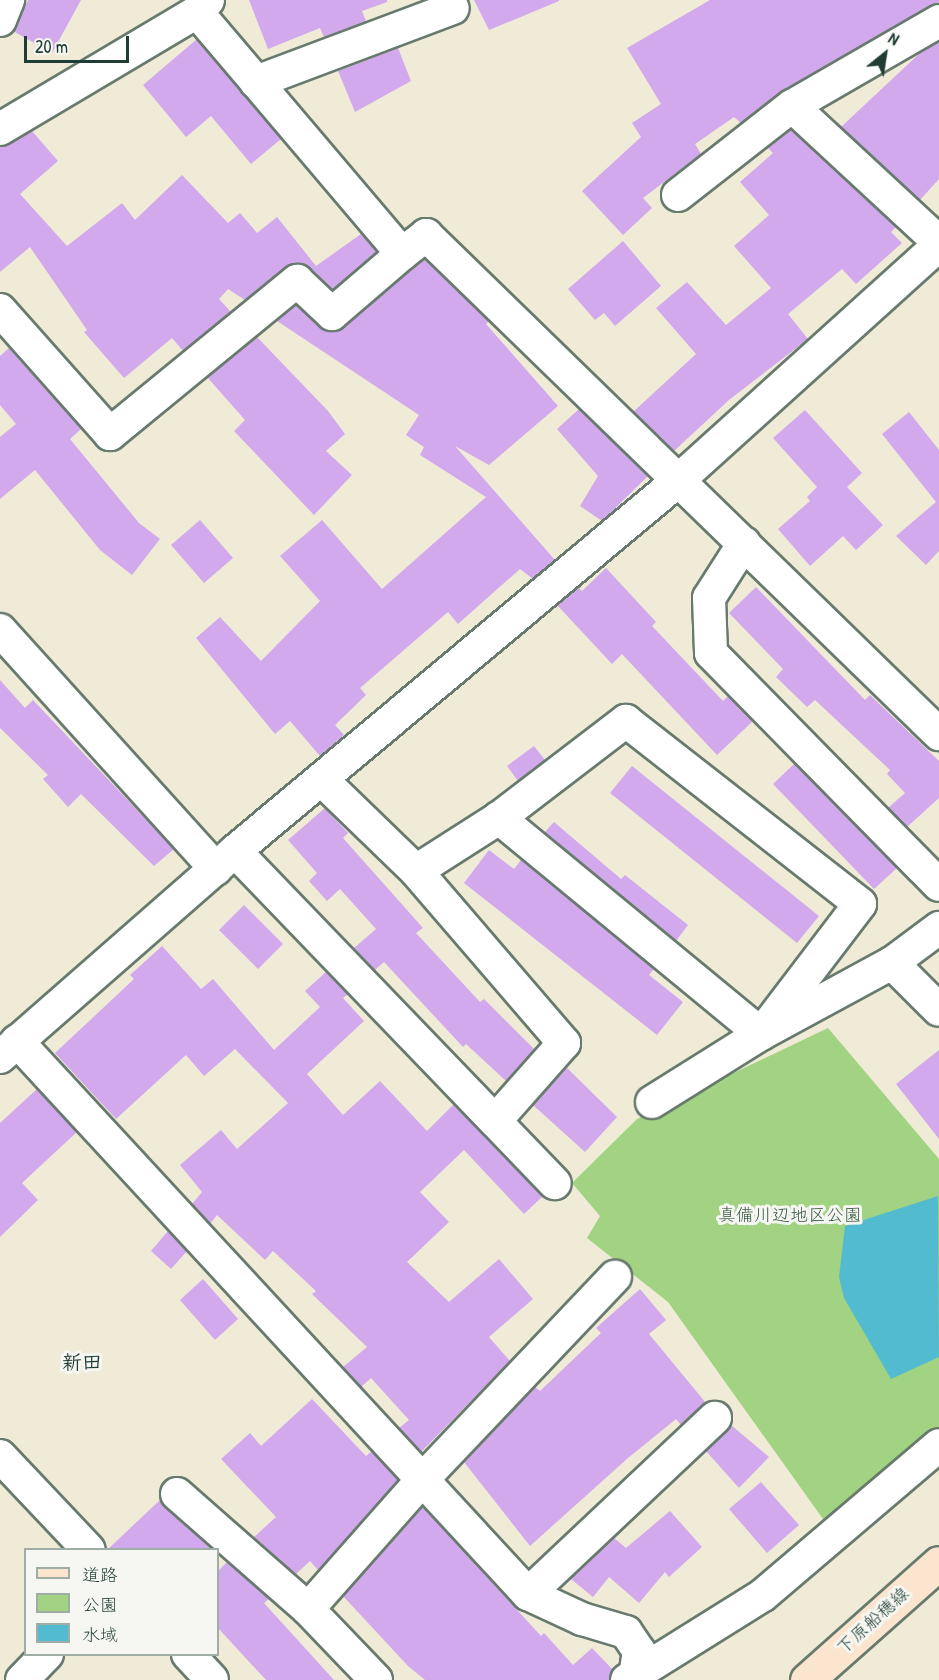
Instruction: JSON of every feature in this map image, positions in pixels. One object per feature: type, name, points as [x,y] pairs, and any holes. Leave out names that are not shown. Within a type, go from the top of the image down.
[{"type":"main road","name":"下原船穂線","points":[[807,1680],[939,1563]]},
{"type":"street","points":[[0,20],[8,0]]},
{"type":"street","points":[[0,129],[202,6],[256,82],[402,254]]},
{"type":"street","points":[[256,82],[453,8]]},
{"type":"street","points":[[678,195],[792,106],[939,21]]},
{"type":"street","points":[[631,1676],[639,1651],[626,1632],[582,1619],[528,1594],[423,1479],[8,1049],[225,860],[680,479],[939,243],[792,106]]},
{"type":"street","points":[[0,310],[110,434],[297,281],[332,314],[426,235],[680,479],[939,734]]},
{"type":"street","points":[[744,543],[709,598],[711,653],[939,885]]},
{"type":"street","points":[[0,630],[225,860],[495,1121],[555,1183]]},
{"type":"street","points":[[416,871],[499,818],[626,721],[860,904],[761,1034]]},
{"type":"street","points":[[321,779],[416,871],[564,1043],[495,1121]]},
{"type":"street","points":[[499,818],[761,1034]]},
{"type":"street","points":[[652,1102],[761,1034],[892,963],[939,928]]},
{"type":"street","points":[[892,963],[939,1010]]},
{"type":"street","points":[[308,1609],[423,1479],[615,1277]]},
{"type":"street","points":[[528,1594],[715,1418]]},
{"type":"street","points":[[631,1676],[763,1595],[939,1445]]},
{"type":"street","points":[[0,1456],[87,1548]]},
{"type":"street","points":[[177,1494],[308,1609],[376,1680]]},
{"type":"street","points":[[22,1680],[45,1656]]},
{"type":"street","points":[[190,1656],[212,1680]]},
{"type":"green space","name":"真備川辺地区公園","points":[[828,1028],[939,1159],[939,1428],[828,1526],[668,1302],[587,1238],[600,1216],[572,1183],[637,1119]]},
{"type":"water","points":[[938,1196],[939,1357],[891,1379],[844,1298],[839,1277],[845,1226]]},
{"type":"building","points":[[28,0],[81,0],[52,53],[13,31]]},
{"type":"building","points":[[249,0],[387,0],[387,2],[362,11],[366,21],[324,37],[320,28],[268,49]]},
{"type":"building","points":[[474,0],[559,0],[559,1],[489,30]]},
{"type":"building","points":[[710,0],[939,0],[939,3],[783,90],[741,123],[734,117],[695,144],[701,154],[643,198],[652,208],[623,235],[582,191],[641,137],[632,123],[661,104],[627,48]]},
{"type":"building","points":[[197,39],[281,139],[251,164],[211,116],[186,137],[143,85]]},
{"type":"building","points":[[939,42],[939,179],[920,200],[841,127],[920,53]]},
{"type":"building","points":[[398,48],[411,81],[355,112],[338,71]]},
{"type":"building","points":[[791,130],[896,227],[891,232],[902,243],[856,284],[842,269],[788,314],[808,339],[729,400],[674,451],[633,412],[696,354],[656,308],[687,282],[726,325],[771,288],[734,246],[769,215],[740,182],[773,153],[768,148]]},
{"type":"building","points":[[32,131],[58,161],[20,194],[67,246],[122,203],[135,220],[182,175],[228,223],[240,213],[257,233],[277,217],[316,266],[361,234],[377,252],[333,290],[309,268],[294,263],[245,300],[228,289],[219,299],[231,312],[183,351],[172,338],[124,378],[84,332],[87,330],[30,247],[0,272],[0,147]]},
{"type":"building","points":[[623,241],[661,286],[615,326],[604,313],[595,320],[568,289]]},
{"type":"building","points":[[425,259],[489,321],[486,324],[558,406],[489,465],[455,446],[555,560],[533,579],[520,569],[458,624],[448,612],[360,688],[366,695],[335,725],[344,735],[320,756],[290,721],[275,734],[196,638],[220,617],[261,661],[320,601],[280,556],[322,520],[382,589],[486,497],[420,455],[424,447],[406,435],[419,415],[277,321],[296,305],[320,327],[336,331]]},
{"type":"building","points":[[257,337],[328,411],[345,434],[326,451],[352,475],[314,515],[234,431],[245,420],[207,377]]},
{"type":"building","points":[[9,348],[81,429],[70,439],[139,523],[160,539],[132,575],[100,550],[35,470],[0,499],[0,437],[16,424],[0,405],[0,356]]},
{"type":"building","points":[[579,409],[648,476],[602,521],[580,506],[598,476],[557,429]]},
{"type":"building","points":[[805,410],[862,473],[847,487],[883,525],[856,550],[843,536],[810,566],[778,529],[810,501],[807,497],[817,487],[773,438]]},
{"type":"building","points":[[909,412],[939,450],[939,551],[926,565],[896,536],[936,502],[882,434]]},
{"type":"building","points":[[200,520],[233,558],[204,583],[171,545]]},
{"type":"building","points":[[606,568],[656,622],[652,626],[723,701],[728,696],[753,721],[717,755],[622,654],[612,664],[557,605],[578,587],[582,591]]},
{"type":"building","points":[[756,587],[865,700],[870,695],[939,761],[939,798],[907,827],[888,808],[905,793],[887,774],[890,770],[815,700],[807,707],[776,677],[783,669],[729,613]]},
{"type":"building","points":[[0,680],[25,708],[33,700],[174,849],[154,866],[81,794],[68,807],[43,779],[48,775],[0,728]]},
{"type":"building","points":[[534,746],[545,760],[518,781],[507,766]]},
{"type":"building","points":[[794,764],[897,868],[874,889],[773,784]]},
{"type":"building","points":[[632,766],[819,916],[797,943],[610,793]]},
{"type":"building","points":[[325,808],[348,833],[343,838],[423,928],[416,933],[480,1002],[484,999],[534,1049],[506,1081],[466,1044],[463,1047],[384,962],[375,970],[354,948],[376,929],[340,889],[327,901],[309,881],[317,873],[288,840]]},
{"type":"building","points":[[554,822],[621,879],[625,875],[688,925],[676,941],[545,832]]},
{"type":"building","points":[[489,850],[514,869],[521,860],[654,969],[649,975],[683,1002],[657,1035],[464,883]]},
{"type":"building","points":[[244,905],[283,944],[258,969],[219,930]]},
{"type":"building","points":[[162,946],[201,989],[213,979],[274,1050],[320,1007],[305,991],[326,972],[348,994],[343,998],[364,1021],[307,1074],[343,1115],[380,1081],[427,1131],[454,1104],[543,1196],[524,1214],[464,1150],[420,1192],[449,1222],[407,1262],[449,1302],[499,1259],[533,1299],[489,1337],[510,1361],[421,1452],[399,1428],[409,1420],[371,1378],[361,1387],[343,1367],[367,1347],[312,1294],[316,1291],[273,1251],[265,1260],[217,1215],[210,1224],[192,1204],[202,1192],[180,1165],[221,1130],[237,1149],[288,1103],[235,1049],[204,1076],[186,1055],[116,1119],[55,1053],[134,979],[130,975]]},
{"type":"building","points":[[939,1050],[939,1139],[896,1084]]},
{"type":"building","points":[[567,1068],[617,1117],[585,1152],[533,1105]]},
{"type":"building","points":[[37,1089],[77,1132],[22,1183],[38,1200],[0,1237],[0,1123]]},
{"type":"building","points":[[168,1231],[187,1251],[171,1269],[151,1251]]},
{"type":"building","points":[[203,1279],[238,1319],[215,1340],[180,1300]]},
{"type":"building","points":[[640,1289],[666,1320],[649,1334],[706,1403],[681,1425],[676,1419],[628,1458],[530,1546],[464,1462],[535,1387],[540,1391],[601,1333],[596,1328]]},
{"type":"building","points":[[312,1399],[366,1456],[372,1451],[398,1480],[318,1570],[310,1561],[296,1574],[254,1537],[276,1517],[221,1459],[250,1433],[261,1446]]},
{"type":"building","points":[[731,1425],[769,1457],[739,1488],[706,1451]]},
{"type":"building","points":[[761,1482],[799,1525],[767,1553],[729,1509]]},
{"type":"building","points":[[160,1500],[211,1548],[109,1548]]},
{"type":"building","points":[[423,1507],[541,1636],[544,1633],[573,1665],[592,1648],[613,1670],[609,1680],[425,1680],[408,1666],[343,1596]]},
{"type":"building","points":[[670,1511],[702,1547],[669,1577],[665,1572],[639,1603],[609,1577],[593,1597],[571,1579],[614,1538],[626,1548]]},
{"type":"building","points":[[227,1562],[269,1599],[264,1603],[334,1680],[266,1680],[219,1629],[219,1570]]},
{"type":"district","name":"新田","points":[[82,1361]]}]
